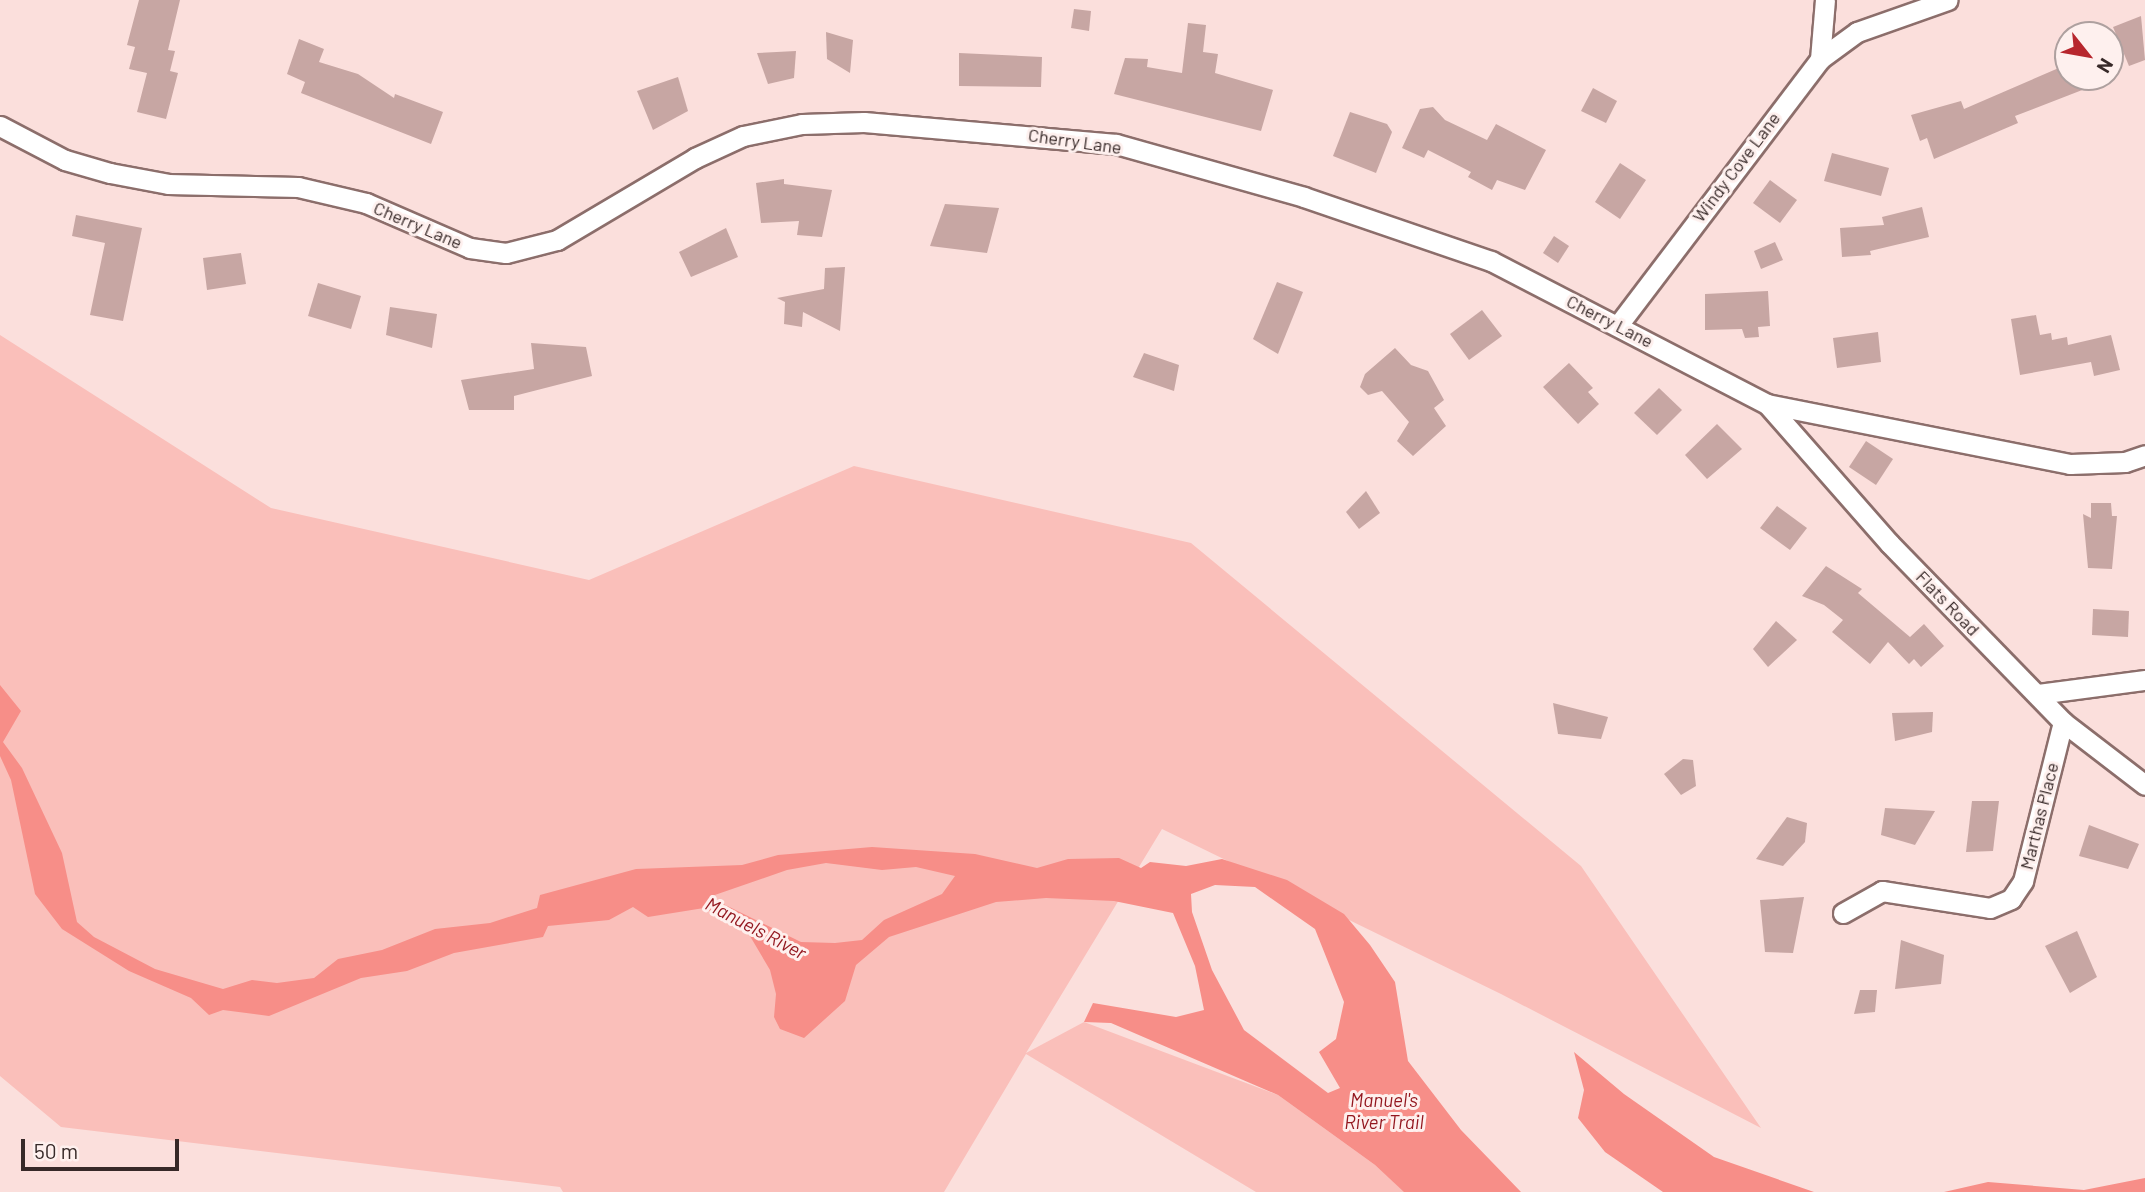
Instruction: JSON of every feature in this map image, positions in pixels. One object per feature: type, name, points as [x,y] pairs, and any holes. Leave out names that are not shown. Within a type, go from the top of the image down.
[{"type":"street","points":[[1820,59],[1825,0]]},
{"type":"street","points":[[1820,59],[1857,33],[1948,0]]},
{"type":"street","name":"Windy Cove Lane","points":[[1619,324],[1820,59]]},
{"type":"street","name":"Cherry Lane","points":[[0,126],[65,160],[110,173],[168,184],[298,187],[366,203],[470,248],[506,253],[557,240],[695,158],[743,136],[802,124],[864,122],[1116,144],[1304,197],[1491,261],[1619,324],[1767,404],[2070,464],[2125,462],[2145,455]]},
{"type":"street","name":"Flats Road","points":[[1767,404],[1890,544],[2063,722],[2145,785]]},
{"type":"street","points":[[2038,694],[2145,680]]},
{"type":"street","name":"Marthas Place","points":[[1843,912],[1882,891],[1990,908],[2011,900],[2023,881],[2063,722]]},
{"type":"shaded area","points":[[0,335],[271,508],[589,580],[854,466],[1191,543],[1581,866],[1761,1128],[1501,994],[1162,829],[1026,1053],[1084,1022],[1278,1095],[1375,1165],[1405,1192],[1256,1192],[1026,1054],[944,1192],[563,1192],[560,1187],[61,1127],[0,1076]]},
{"type":"water","name":"Manuel's River Trail","points":[[0,685],[21,711],[3,742],[22,768],[62,853],[77,922],[94,937],[155,969],[223,989],[252,980],[277,983],[314,978],[338,959],[382,950],[435,929],[490,923],[537,908],[540,895],[636,869],[742,865],[778,855],[872,847],[975,854],[1037,868],[1068,859],[1119,858],[1141,868],[1150,862],[1186,866],[1222,859],[1287,880],[1344,914],[1370,945],[1395,982],[1408,1061],[1461,1130],[1521,1192],[1404,1192],[1375,1165],[1278,1095],[1111,1023],[1084,1022],[1093,1003],[1176,1017],[1204,1010],[1195,966],[1173,913],[1114,901],[1046,898],[996,902],[889,937],[856,965],[845,1001],[804,1038],[780,1029],[774,1017],[776,994],[770,970],[747,931],[704,908],[648,917],[633,907],[609,920],[548,926],[543,937],[454,953],[407,971],[361,978],[269,1016],[223,1010],[209,1015],[191,998],[129,971],[62,929],[35,894],[11,780],[0,756]],"holes":[[[826,863],[882,870],[916,867],[955,876],[942,894],[884,920],[862,940],[835,943],[801,942],[709,897],[787,870]],[[1215,885],[1255,887],[1315,929],[1344,1002],[1336,1039],[1319,1052],[1340,1088],[1328,1093],[1244,1030],[1212,970],[1192,912],[1191,894]]]},
{"type":"water","points":[[1574,1052],[1624,1094],[1714,1157],[1814,1192],[1663,1192],[1605,1152],[1578,1118],[1584,1090]]},
{"type":"water","points":[[2145,1178],[2145,1192],[1944,1192],[1988,1182],[2084,1190]]},
{"type":"building","points":[[139,0],[180,0],[168,50],[175,51],[170,71],[178,73],[166,119],[137,112],[147,73],[129,69],[135,47],[127,45]]},
{"type":"building","points":[[1074,9],[1091,11],[1089,31],[1071,28]]},
{"type":"building","points":[[2141,16],[2145,60],[2129,66],[2124,54],[2124,23]]},
{"type":"building","points":[[1188,23],[1206,25],[1203,52],[1218,54],[1215,73],[1273,90],[1261,131],[1114,94],[1125,58],[1148,59],[1147,67],[1182,73]]},
{"type":"building","points":[[826,32],[853,40],[850,73],[827,59]]},
{"type":"building","points":[[299,39],[324,49],[319,62],[358,74],[394,98],[395,94],[443,112],[431,144],[301,93],[305,82],[287,74]]},
{"type":"building","points":[[796,51],[794,78],[768,84],[757,53]]},
{"type":"building","points":[[959,53],[1042,57],[1041,87],[959,86]]},
{"type":"building","points":[[2054,70],[2054,91],[2080,91],[2015,116],[2018,123],[1934,159],[1927,138],[1920,141],[1911,115],[1961,101],[1964,109]]},
{"type":"building","points":[[678,77],[688,111],[653,130],[637,91]]},
{"type":"building","points":[[1593,88],[1617,101],[1606,123],[1581,111]]},
{"type":"building","points":[[1433,107],[1445,120],[1487,140],[1496,124],[1546,150],[1525,190],[1497,180],[1492,190],[1468,177],[1471,172],[1428,150],[1424,158],[1402,148],[1420,109]]},
{"type":"building","points":[[1350,112],[1387,124],[1392,132],[1376,173],[1333,156]]},
{"type":"building","points":[[1832,153],[1889,168],[1881,196],[1824,181]]},
{"type":"building","points":[[1620,163],[1646,180],[1620,219],[1595,202]]},
{"type":"building","points":[[784,179],[784,184],[832,190],[822,237],[797,235],[799,221],[761,223],[756,183]]},
{"type":"building","points":[[1770,180],[1797,200],[1780,223],[1753,203]]},
{"type":"building","points":[[945,204],[999,208],[987,253],[930,246]]},
{"type":"building","points":[[1922,207],[1929,237],[1870,251],[1871,255],[1842,257],[1840,228],[1884,225],[1882,217]]},
{"type":"building","points":[[76,215],[142,228],[123,321],[90,315],[105,243],[72,236]]},
{"type":"building","points":[[726,228],[738,257],[691,277],[679,252]]},
{"type":"building","points":[[1554,236],[1569,246],[1558,263],[1543,253]]},
{"type":"building","points":[[1775,242],[1783,260],[1761,269],[1754,251]]},
{"type":"building","points":[[241,253],[246,284],[207,290],[203,258]]},
{"type":"building","points":[[845,267],[840,331],[803,312],[802,327],[784,324],[785,302],[777,298],[824,289],[825,268]]},
{"type":"building","points":[[1277,282],[1303,292],[1278,354],[1253,339]]},
{"type":"building","points":[[318,283],[361,296],[351,329],[308,316]]},
{"type":"building","points":[[1768,291],[1770,326],[1758,327],[1759,337],[1745,338],[1742,329],[1705,330],[1705,294]]},
{"type":"building","points":[[390,307],[437,314],[432,348],[386,335]]},
{"type":"building","points":[[1482,310],[1502,336],[1469,360],[1450,334]]},
{"type":"building","points":[[2036,315],[2040,335],[2051,333],[2052,340],[2067,337],[2068,345],[2111,335],[2120,370],[2094,376],[2091,362],[2020,375],[2011,319]]},
{"type":"building","points":[[1878,332],[1881,362],[1837,368],[1833,338]]},
{"type":"building","points":[[531,343],[586,347],[592,376],[514,396],[514,410],[469,410],[461,380],[534,369]]},
{"type":"building","points":[[1395,348],[1411,365],[1428,371],[1444,400],[1434,408],[1446,426],[1413,456],[1397,441],[1409,422],[1382,391],[1368,395],[1360,387],[1365,374]]},
{"type":"building","points":[[1144,353],[1179,365],[1174,391],[1133,377]]},
{"type":"building","points":[[1569,363],[1593,388],[1588,392],[1599,404],[1578,424],[1543,387]]},
{"type":"building","points":[[1659,388],[1682,410],[1657,435],[1634,413]]},
{"type":"building","points":[[1717,424],[1742,449],[1707,479],[1685,455]]},
{"type":"building","points":[[1866,441],[1893,459],[1876,485],[1849,467]]},
{"type":"building","points":[[1366,491],[1380,513],[1359,529],[1346,512]]},
{"type":"building","points":[[2091,503],[2111,503],[2112,516],[2117,516],[2112,569],[2088,568],[2083,514],[2091,518]]},
{"type":"building","points":[[1777,506],[1807,528],[1790,550],[1760,528]]},
{"type":"building","points":[[1826,566],[1862,589],[1858,593],[1910,637],[1924,624],[1944,646],[1921,667],[1914,659],[1909,664],[1888,642],[1870,664],[1832,632],[1843,620],[1824,605],[1802,596]]},
{"type":"building","points":[[2093,609],[2129,611],[2128,637],[2092,635]]},
{"type":"building","points":[[1776,621],[1797,640],[1768,667],[1753,649]]},
{"type":"building","points":[[1553,703],[1608,717],[1601,739],[1558,734]]},
{"type":"building","points":[[1933,712],[1932,732],[1895,741],[1892,713]]},
{"type":"building","points":[[1683,759],[1693,760],[1696,786],[1681,795],[1664,774]]},
{"type":"building","points":[[1972,801],[1999,801],[1993,851],[1966,852]]},
{"type":"building","points":[[1885,808],[1935,811],[1915,845],[1881,835]]},
{"type":"building","points":[[1787,817],[1807,823],[1805,842],[1783,866],[1756,859]]},
{"type":"building","points":[[2089,825],[2139,844],[2128,869],[2079,856]]},
{"type":"building","points":[[1804,897],[1793,953],[1765,952],[1760,900]]},
{"type":"building","points":[[2077,931],[2097,977],[2070,993],[2045,946]]},
{"type":"building","points":[[1901,940],[1944,955],[1941,984],[1895,989]]},
{"type":"building","points":[[1860,990],[1877,990],[1875,1012],[1854,1014]]},
{"type":"water label","name":"Manuels River","points":[[756,928]]}]
